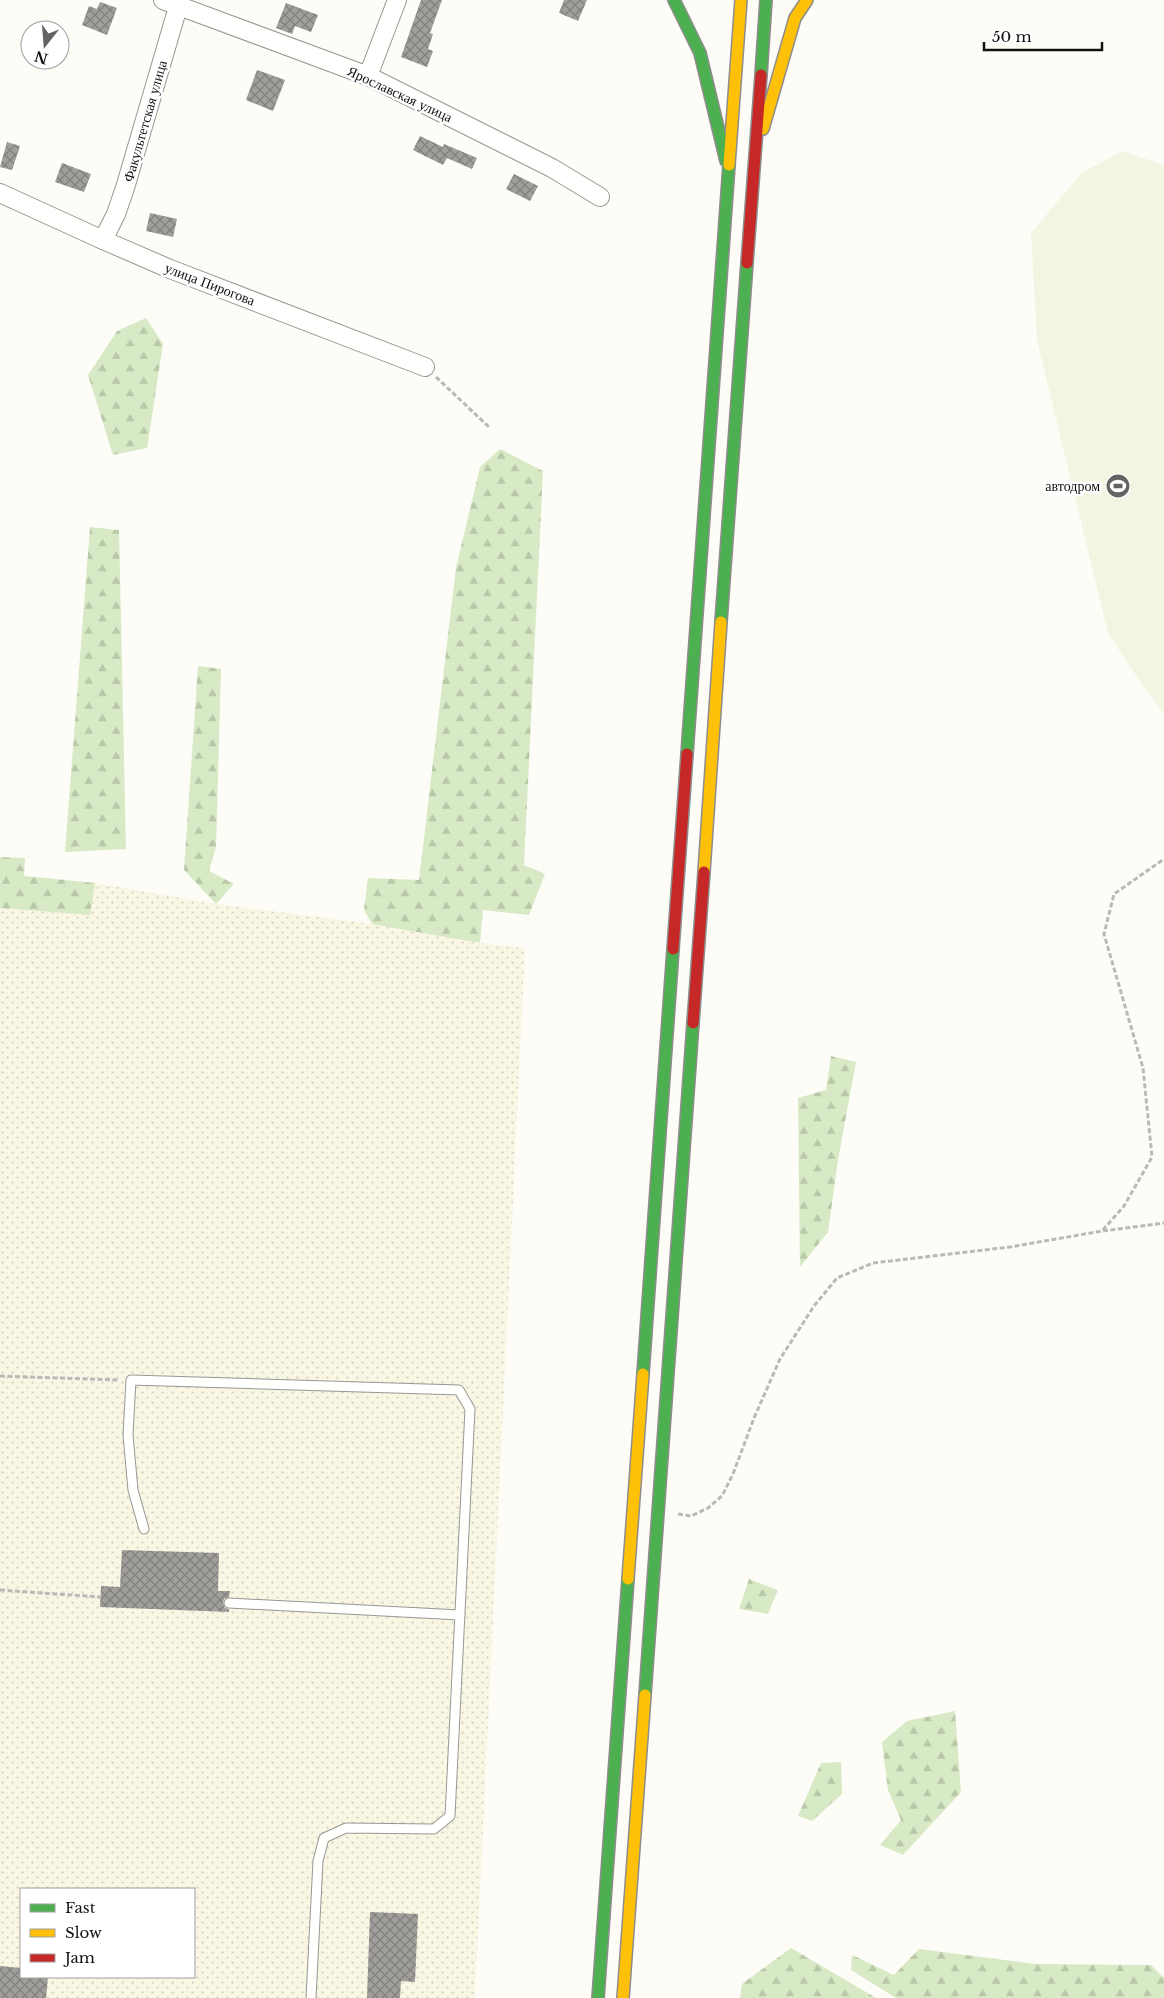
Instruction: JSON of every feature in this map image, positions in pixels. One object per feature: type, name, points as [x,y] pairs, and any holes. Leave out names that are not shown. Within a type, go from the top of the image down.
[{"type":"main road","points":[[674,0],[700,53],[728,173]]},
{"type":"main road","points":[[598,1998],[741,0]]},
{"type":"main road","points":[[623,1998],[766,0]]},
{"type":"main road","points":[[755,158],[796,18],[807,0]]},
{"type":"street","points":[[368,76],[398,0]]},
{"type":"street","name":"Ярославская улица","points":[[174,2],[368,76],[552,168],[600,197]]},
{"type":"street","name":"Факультетская улица","points":[[103,240],[116,214],[125,188],[174,2]]},
{"type":"street","name":"улица Пирогова","points":[[0,193],[170,269],[425,367]]},
{"type":"lane","points":[[144,1529],[134,1490],[128,1435],[131,1380],[459,1390],[470,1409],[450,1816],[434,1829],[346,1828],[324,1838],[318,1861],[311,1998]]},
{"type":"lane","points":[[229,1603],[460,1615]]},
{"type":"path","points":[[425,367],[490,428]]},
{"type":"path","points":[[1102,1231],[1124,1206],[1152,1157],[1143,1068],[1104,934],[1114,894],[1164,859]]},
{"type":"path","points":[[657,1511],[691,1516],[708,1508],[722,1496],[733,1474],[754,1418],[780,1359],[814,1306],[838,1278],[874,1263],[1010,1247],[1102,1231],[1164,1223]]},
{"type":"path","points":[[0,1376],[131,1380]]},
{"type":"path","points":[[0,1590],[100,1597]]},
{"type":"shaded area","points":[[95,883],[216,904],[372,924],[480,943],[525,948],[475,1998],[0,1998],[0,908],[89,915]]},
{"type":"green space","name":"автодром","points":[[1122,151],[1164,165],[1164,714],[1108,633],[1037,340],[1031,233],[1082,173]]},
{"type":"green space","points":[[146,318],[163,344],[147,448],[113,455],[88,375],[117,331]]},
{"type":"green space","points":[[500,449],[543,471],[524,865],[545,874],[529,915],[483,910],[480,943],[372,924],[364,910],[368,878],[419,880],[456,568],[480,467]]},
{"type":"green space","points":[[90,527],[119,530],[126,849],[65,852]]},
{"type":"green space","points":[[198,666],[221,669],[216,847],[209,871],[234,884],[216,904],[184,870]]},
{"type":"green space","points":[[0,857],[25,858],[24,876],[95,883],[90,915],[0,908]]},
{"type":"green space","points":[[831,1056],[856,1062],[838,1160],[828,1232],[800,1267],[798,1098],[826,1090]]},
{"type":"green space","points":[[749,1579],[778,1590],[768,1614],[739,1609]]},
{"type":"green space","points":[[955,1711],[961,1792],[903,1855],[880,1845],[901,1820],[888,1790],[882,1742],[907,1721]]},
{"type":"green space","points":[[841,1762],[842,1794],[812,1821],[798,1816],[821,1763]]},
{"type":"green space","points":[[791,1948],[876,1998],[740,1998],[742,1984]]},
{"type":"green space","points":[[919,1949],[1036,1964],[1151,1965],[1164,1978],[1164,1998],[896,1998],[851,1970],[852,1955],[894,1975]]},
{"type":"building","points":[[421,0],[442,0],[430,33],[433,34],[428,49],[433,51],[427,67],[401,57]]},
{"type":"building","points":[[564,0],[587,0],[578,21],[559,13]]},
{"type":"building","points":[[100,2],[117,8],[107,35],[82,25],[89,6],[97,9]]},
{"type":"building","points":[[286,3],[318,15],[311,32],[295,26],[292,34],[276,28]]},
{"type":"building","points":[[257,70],[285,80],[273,111],[246,100]]},
{"type":"building","points":[[420,136],[443,147],[444,144],[477,158],[472,169],[447,158],[443,165],[413,150]]},
{"type":"building","points":[[7,142],[20,146],[12,170],[0,167]]},
{"type":"building","points":[[62,163],[91,174],[84,192],[55,182]]},
{"type":"building","points":[[514,174],[538,186],[530,201],[506,189]]},
{"type":"building","points":[[150,213],[177,219],[173,237],[146,231]]},
{"type":"building","points":[[122,1550],[219,1553],[218,1591],[230,1591],[229,1597],[224,1599],[223,1603],[225,1608],[229,1609],[229,1612],[100,1607],[101,1586],[120,1587]]},
{"type":"building","points":[[370,1912],[418,1914],[415,1982],[401,1981],[400,1998],[367,1998]]},
{"type":"building","points":[[0,1966],[20,1968],[20,1978],[48,1978],[46,1998],[0,1998]]},
{"type":"traffic: fast","points":[[674,0],[700,53],[726,161]]},
{"type":"traffic: fast","points":[[761,75],[766,0]]},
{"type":"traffic: fast","points":[[687,754],[729,165]]},
{"type":"traffic: fast","points":[[721,622],[747,263]]},
{"type":"traffic: fast","points":[[643,1374],[673,949]]},
{"type":"traffic: fast","points":[[645,1695],[693,1023]]},
{"type":"traffic: fast","points":[[598,1998],[628,1579]]},
{"type":"traffic: slow","points":[[729,165],[741,0]]},
{"type":"traffic: slow","points":[[763,129],[795,18],[807,0]]},
{"type":"traffic: slow","points":[[704,872],[721,622]]},
{"type":"traffic: slow","points":[[628,1579],[643,1374]]},
{"type":"traffic: slow","points":[[623,1998],[645,1695]]},
{"type":"traffic: jam","points":[[747,263],[761,75]]},
{"type":"traffic: jam","points":[[673,949],[687,754]]},
{"type":"traffic: jam","points":[[693,1023],[704,872]]},
{"type":"place","name":"автодром","points":[[1118,486]]}]
